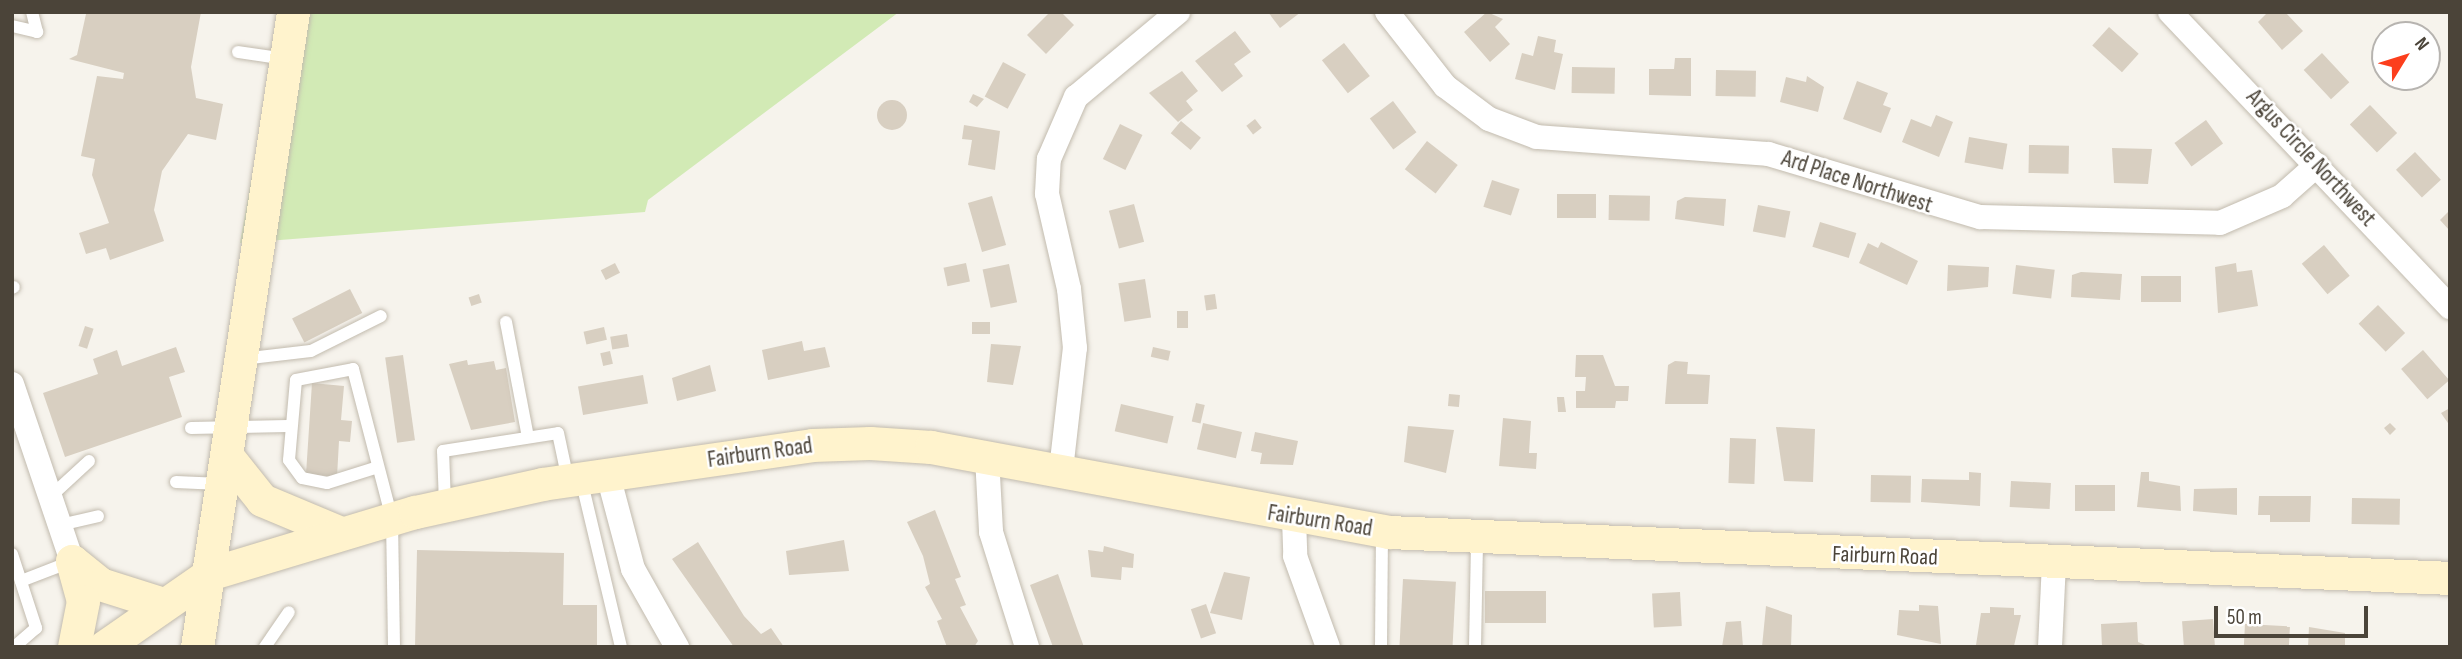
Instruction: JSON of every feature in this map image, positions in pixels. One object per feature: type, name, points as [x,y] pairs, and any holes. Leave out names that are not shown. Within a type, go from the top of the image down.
[{"type":"street","points":[[197,647],[293,12]]},
{"type":"street","points":[[1061,470],[1074,348],[1069,289],[1047,194],[1049,159],[1076,97],[1178,12]]},
{"type":"street","name":"Ard Place Northwest","points":[[1387,12],[1446,86],[1489,118],[1537,137],[1768,154],[1980,217],[2220,223],[2282,196],[2317,165]]},
{"type":"street","name":"Argus Circle Northwest","points":[[2169,12],[2450,307]]},
{"type":"street","points":[[12,384],[83,601],[74,647]]},
{"type":"street","name":"Fairburn Road","points":[[104,647],[160,603],[209,574],[341,533],[445,506],[586,478],[812,445],[930,447],[1061,470],[1294,518],[1382,531],[1477,539],[2450,578]]},
{"type":"street","points":[[227,455],[262,500],[341,533]]},
{"type":"street","points":[[987,457],[991,532],[1027,647]]},
{"type":"street","points":[[586,478],[677,647]]},
{"type":"street","points":[[1294,518],[1295,556],[1328,647]]},
{"type":"street","points":[[72,561],[100,584],[160,603]]},
{"type":"street","points":[[2050,647],[2054,563]]},
{"type":"lane","points":[[12,26],[37,32],[32,12]]},
{"type":"lane","points":[[238,52],[286,59]]},
{"type":"lane","points":[[241,359],[312,351],[382,316]]},
{"type":"lane","points":[[506,322],[528,438]]},
{"type":"lane","points":[[375,468],[327,483],[302,478],[289,460],[288,426],[296,380],[353,369],[375,468],[392,519],[394,647]]},
{"type":"lane","points":[[176,482],[288,426]]},
{"type":"lane","points":[[191,428],[227,455]]},
{"type":"lane","points":[[445,506],[443,452],[558,433],[586,478],[621,647]]},
{"type":"lane","points":[[50,497],[89,461]]},
{"type":"lane","points":[[60,525],[98,516]]},
{"type":"lane","points":[[1381,647],[1382,531]]},
{"type":"lane","points":[[1475,647],[1477,539]]},
{"type":"lane","points":[[12,554],[36,628],[14,647]]},
{"type":"lane","points":[[21,581],[72,561]]},
{"type":"lane","points":[[265,647],[289,612]]},
{"type":"green space","points":[[281,12],[899,12],[648,200],[645,212],[240,243]]},
{"type":"building","points":[[201,12],[191,67],[196,98],[223,104],[216,140],[188,134],[162,171],[154,210],[164,241],[110,260],[106,248],[86,254],[79,233],[109,223],[92,175],[95,159],[81,156],[97,76],[123,79],[124,73],[69,59],[77,55],[86,14]]},
{"type":"building","points":[[1050,12],[1061,12],[1074,25],[1046,54],[1027,35]]},
{"type":"building","points":[[1268,12],[1301,12],[1280,28]]},
{"type":"building","points":[[1487,12],[1503,19],[1495,27],[1510,44],[1490,62],[1464,32]]},
{"type":"building","points":[[2268,12],[2285,12],[2303,31],[2282,50],[2258,22]]},
{"type":"building","points":[[2109,27],[2139,54],[2122,72],[2092,46]]},
{"type":"building","points":[[1235,31],[1251,52],[1234,64],[1243,76],[1222,92],[1195,61]]},
{"type":"building","points":[[1538,36],[1556,40],[1554,52],[1563,54],[1555,90],[1515,79],[1522,53],[1533,56]]},
{"type":"building","points":[[1344,43],[1370,76],[1348,93],[1322,60]]},
{"type":"building","points":[[2322,53],[2349,82],[2331,99],[2304,70]]},
{"type":"building","points":[[1675,58],[1691,58],[1691,96],[1649,95],[1649,69],[1674,69]]},
{"type":"building","points":[[1003,62],[1026,74],[1008,109],[985,96]]},
{"type":"building","points":[[1572,67],[1615,68],[1615,94],[1572,93]]},
{"type":"building","points":[[1716,70],[1756,71],[1756,97],[1716,96]]},
{"type":"building","points":[[1182,71],[1198,91],[1186,101],[1193,110],[1178,122],[1149,93]]},
{"type":"building","points":[[1807,76],[1824,87],[1818,112],[1780,102],[1786,77],[1806,82]]},
{"type":"building","points":[[1857,81],[1888,93],[1883,105],[1891,108],[1881,133],[1843,119]]},
{"type":"building","points":[[973,94],[984,99],[977,107],[969,102]]},
{"type":"building","points":[[892,100],[903,104],[907,115],[903,126],[892,130],[881,126],[877,115],[881,104]]},
{"type":"building","points":[[1393,101],[1416,132],[1393,150],[1370,118]]},
{"type":"building","points":[[2370,105],[2397,133],[2377,153],[2350,124]]},
{"type":"building","points":[[1936,115],[1953,122],[1939,157],[1902,142],[1911,119],[1931,127]]},
{"type":"building","points":[[1255,119],[1262,128],[1253,134],[1246,126]]},
{"type":"building","points":[[2206,120],[2223,143],[2191,166],[2174,143]]},
{"type":"building","points":[[1181,121],[1201,138],[1191,150],[1171,133]]},
{"type":"building","points":[[1120,124],[1142,135],[1125,170],[1103,159]]},
{"type":"building","points":[[964,125],[1000,131],[995,170],[968,165],[972,140],[962,139]]},
{"type":"building","points":[[1969,137],[2007,144],[2003,169],[1964,163]]},
{"type":"building","points":[[1427,141],[1458,165],[1436,193],[1405,169]]},
{"type":"building","points":[[2029,145],[2069,146],[2069,174],[2029,173]]},
{"type":"building","points":[[2112,148],[2152,149],[2148,184],[2114,183]]},
{"type":"building","points":[[2415,152],[2441,180],[2422,198],[2396,170]]},
{"type":"building","points":[[1492,180],[1520,189],[1511,216],[1483,207]]},
{"type":"building","points":[[1557,194],[1596,194],[1596,218],[1557,218]]},
{"type":"building","points":[[1609,195],[1650,196],[1650,221],[1609,220]]},
{"type":"building","points":[[992,196],[1006,245],[982,252],[968,203]]},
{"type":"building","points":[[1685,197],[1726,199],[1724,226],[1675,219],[1677,201]]},
{"type":"building","points":[[1134,204],[1144,242],[1119,248],[1109,211]]},
{"type":"building","points":[[1758,205],[1790,211],[1785,238],[1753,232]]},
{"type":"building","points":[[2450,210],[2450,231],[2440,220]]},
{"type":"building","points":[[1820,222],[1856,233],[1849,258],[1812,247]]},
{"type":"building","points":[[1881,242],[1918,261],[1907,285],[1859,263],[1868,243],[1878,248]]},
{"type":"building","points":[[2324,245],[2350,276],[2327,294],[2302,264]]},
{"type":"building","points":[[615,263],[620,273],[606,280],[601,270]]},
{"type":"building","points":[[966,263],[970,282],[947,286],[944,268]]},
{"type":"building","points":[[2236,263],[2237,272],[2252,270],[2258,306],[2218,313],[2215,267]]},
{"type":"building","points":[[1009,264],[1017,302],[991,308],[983,270]]},
{"type":"building","points":[[1948,265],[1989,267],[1988,287],[1947,291]]},
{"type":"building","points":[[2016,265],[2055,270],[2051,299],[2012,294]]},
{"type":"building","points":[[2081,272],[2122,274],[2120,300],[2071,297],[2072,275]]},
{"type":"building","points":[[2141,276],[2181,276],[2181,302],[2141,302]]},
{"type":"building","points":[[1145,279],[1151,318],[1124,322],[1118,283]]},
{"type":"building","points":[[350,289],[362,313],[304,343],[292,319]]},
{"type":"building","points":[[479,294],[482,303],[471,306],[469,297]]},
{"type":"building","points":[[1215,294],[1217,309],[1206,310],[1204,296]]},
{"type":"building","points":[[2378,305],[2405,333],[2386,352],[2359,324]]},
{"type":"building","points":[[1177,311],[1188,311],[1188,328],[1177,328]]},
{"type":"building","points":[[972,322],[990,322],[990,334],[972,334]]},
{"type":"building","points":[[85,326],[94,329],[87,349],[79,346]]},
{"type":"building","points":[[604,327],[607,340],[586,344],[584,332]]},
{"type":"building","points":[[627,334],[629,347],[612,349],[610,337]]},
{"type":"building","points":[[802,341],[804,351],[825,347],[830,367],[768,380],[762,350]]},
{"type":"building","points":[[991,344],[1021,346],[1013,385],[987,382]]},
{"type":"building","points":[[176,347],[185,372],[169,377],[182,417],[65,457],[43,393],[98,374],[93,359],[117,350],[122,366]]},
{"type":"building","points":[[1153,347],[1171,351],[1168,361],[1151,357]]},
{"type":"building","points":[[2423,350],[2449,380],[2427,399],[2401,369]]},
{"type":"building","points":[[610,351],[613,364],[603,366],[600,353]]},
{"type":"building","points":[[403,355],[415,440],[397,443],[385,358]]},
{"type":"building","points":[[1576,355],[1603,355],[1615,386],[1629,386],[1628,401],[1616,401],[1615,408],[1576,408],[1576,391],[1585,391],[1586,377],[1575,377]]},
{"type":"building","points":[[467,360],[468,365],[494,361],[496,370],[506,368],[515,422],[471,430],[449,364]]},
{"type":"building","points":[[1675,361],[1688,362],[1687,374],[1710,375],[1708,404],[1665,404],[1668,365]]},
{"type":"building","points":[[710,365],[716,391],[677,401],[672,378]]},
{"type":"building","points":[[643,375],[648,404],[583,415],[578,386]]},
{"type":"building","points":[[312,383],[344,386],[341,420],[352,421],[350,442],[339,441],[337,477],[306,474]]},
{"type":"building","points":[[1449,394],[1460,395],[1459,407],[1448,406]]},
{"type":"building","points":[[1557,397],[1564,397],[1566,412],[1558,412]]},
{"type":"building","points":[[1196,403],[1205,405],[1200,424],[1192,422]]},
{"type":"building","points":[[1121,404],[1174,416],[1167,443],[1115,431]]},
{"type":"building","points":[[2450,408],[2450,426],[2441,413]]},
{"type":"building","points":[[1503,418],[1531,421],[1529,453],[1537,453],[1536,469],[1499,466]]},
{"type":"building","points":[[1203,423],[1242,432],[1236,458],[1197,449]]},
{"type":"building","points":[[2390,423],[2396,429],[2390,435],[2384,428]]},
{"type":"building","points":[[1408,426],[1454,430],[1446,473],[1404,462]]},
{"type":"building","points":[[1776,427],[1815,429],[1813,482],[1784,481]]},
{"type":"building","points":[[1255,432],[1298,441],[1293,465],[1260,464],[1262,453],[1251,451]]},
{"type":"building","points":[[1730,438],[1756,439],[1754,484],[1728,483]]},
{"type":"building","points":[[1969,472],[1981,473],[1980,506],[1921,502],[1922,479],[1969,480]]},
{"type":"building","points":[[2141,472],[2149,472],[2149,481],[2180,486],[2181,511],[2137,507]]},
{"type":"building","points":[[1871,475],[1911,476],[1911,503],[1871,502]]},
{"type":"building","points":[[2011,481],[2051,483],[2050,509],[2010,507]]},
{"type":"building","points":[[2075,485],[2115,485],[2115,511],[2075,511]]},
{"type":"building","points":[[2237,488],[2237,515],[2193,511],[2194,489]]},
{"type":"building","points":[[2259,496],[2311,496],[2310,522],[2270,522],[2270,515],[2258,515]]},
{"type":"building","points":[[2352,498],[2400,499],[2400,525],[2352,524]]},
{"type":"building","points":[[935,510],[961,577],[955,579],[966,605],[960,607],[978,641],[974,647],[947,647],[937,621],[942,619],[925,587],[930,584],[923,556],[907,522]]},
{"type":"building","points":[[844,540],[849,571],[789,575],[786,551]]},
{"type":"building","points":[[698,542],[744,616],[761,634],[771,628],[784,647],[734,647],[672,559]]},
{"type":"building","points":[[1104,546],[1134,554],[1133,568],[1122,567],[1121,580],[1091,577],[1088,550],[1103,552]]},
{"type":"building","points":[[417,550],[564,553],[563,605],[597,605],[597,647],[415,647]]},
{"type":"building","points":[[1224,572],[1250,577],[1242,620],[1210,613]]},
{"type":"building","points":[[1058,574],[1084,647],[1053,647],[1030,585]]},
{"type":"building","points":[[1403,579],[1456,582],[1453,647],[1399,647]]},
{"type":"building","points":[[1485,591],[1546,591],[1546,623],[1485,623]]},
{"type":"building","points":[[1680,592],[1682,626],[1654,627],[1652,593]]},
{"type":"building","points":[[1206,604],[1216,633],[1201,639],[1191,609]]},
{"type":"building","points":[[1919,605],[1938,606],[1941,644],[1897,635],[1899,610],[1919,611]]},
{"type":"building","points":[[1766,606],[1792,615],[1791,647],[1762,647]]},
{"type":"building","points":[[1990,607],[2014,608],[2014,615],[2021,615],[2014,646],[1976,645],[1981,613],[1990,613]]},
{"type":"building","points":[[2213,619],[2215,647],[2184,647],[2182,621]]},
{"type":"building","points":[[1741,621],[1743,647],[1722,647],[1726,622]]},
{"type":"building","points":[[2137,622],[2138,642],[2150,647],[2102,647],[2101,624]]},
{"type":"building","points":[[2245,624],[2290,626],[2289,647],[2244,645]]},
{"type":"building","points":[[2309,627],[2345,633],[2345,647],[2308,647]]}]
